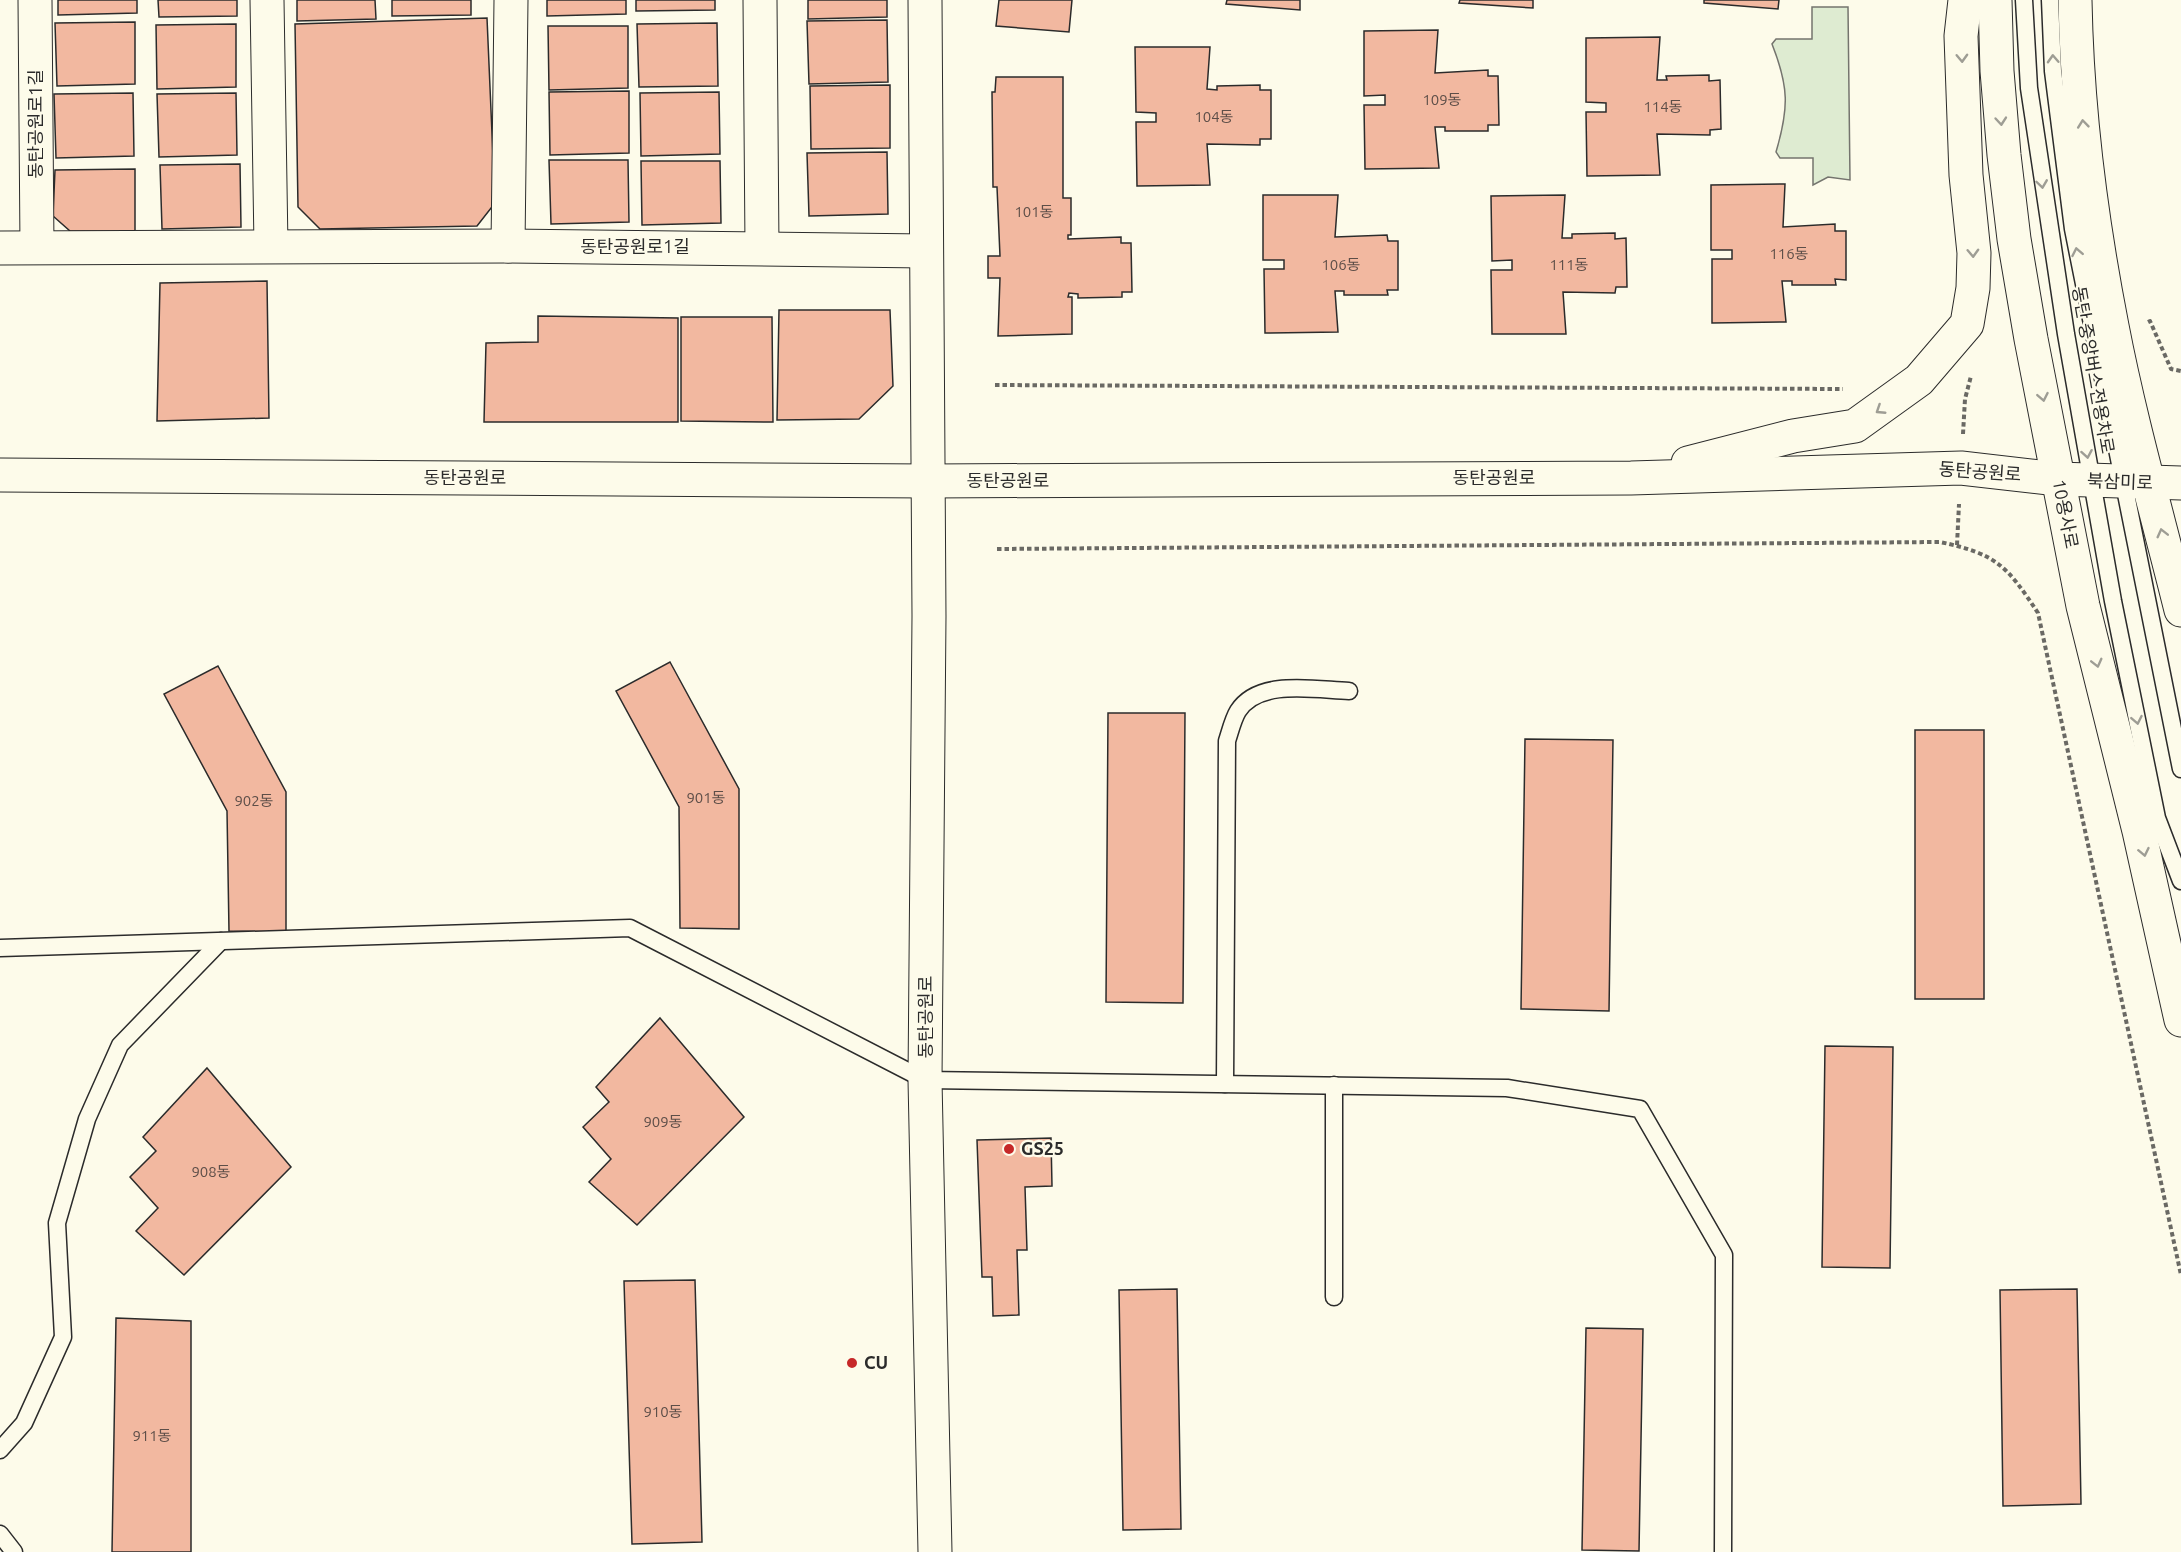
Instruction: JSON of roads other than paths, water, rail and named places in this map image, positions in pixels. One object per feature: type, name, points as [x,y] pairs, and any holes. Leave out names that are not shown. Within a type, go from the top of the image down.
[{"type":"street","name":"동탄공원로1길","points":[[35,0],[37,248]]},
{"type":"street","points":[[267,0],[271,246]]},
{"type":"street","points":[[508,246],[511,0]]},
{"type":"street","points":[[760,0],[762,247]]},
{"type":"street","points":[[925,0],[929,481]]},
{"type":"street","points":[[1631,478],[1792,436],[1855,426],[1889,404],[1919,380],[1967,324],[1973,288],[1974,253],[1966,175],[1962,60],[1965,0]]},
{"type":"street","name":"10용사로","points":[[1995,0],[1997,71],[2014,239],[2083,606],[2139,831],[2181,1020]]},
{"type":"street","points":[[2075,0],[2076,60],[2091,201],[2136,482],[2181,610]]},
{"type":"street","name":"동탄공원로1길","points":[[0,248],[508,246],[762,247],[926,251]]},
{"type":"street","name":"동탄공원로","points":[[0,475],[929,481],[1631,478],[1961,468],[2058,479]]},
{"type":"street","name":"북삼미로","points":[[2058,479],[2136,482]]},
{"type":"street","name":"동탄공원로","points":[[929,481],[926,1080],[935,1552]]},
{"type":"lane","name":"동탄 중앙버스전용차로","points":[[2025,0],[2029,88],[2042,186],[2136,482],[2157,818],[2181,881]]},
{"type":"lane","name":"동탄 중앙버스전용차로","points":[[2050,0],[2053,71],[2071,218],[2136,482],[2181,769]]},
{"type":"lane","points":[[1225,1084],[1227,741],[1238,710],[1252,697],[1272,690],[1349,691]]},
{"type":"lane","points":[[0,948],[630,928],[926,1080],[1507,1088],[1640,1109],[1724,1255],[1723,1552]]},
{"type":"lane","points":[[0,1450],[24,1423],[63,1337],[57,1223],[87,1119],[120,1045],[221,941]]},
{"type":"lane","points":[[1334,1085],[1334,1297]]},
{"type":"lane","points":[[0,1534],[14,1552]]},
{"type":"place","name":"GS25","points":[[1009,1149]]},
{"type":"place","name":"CU","points":[[852,1363]]}]
